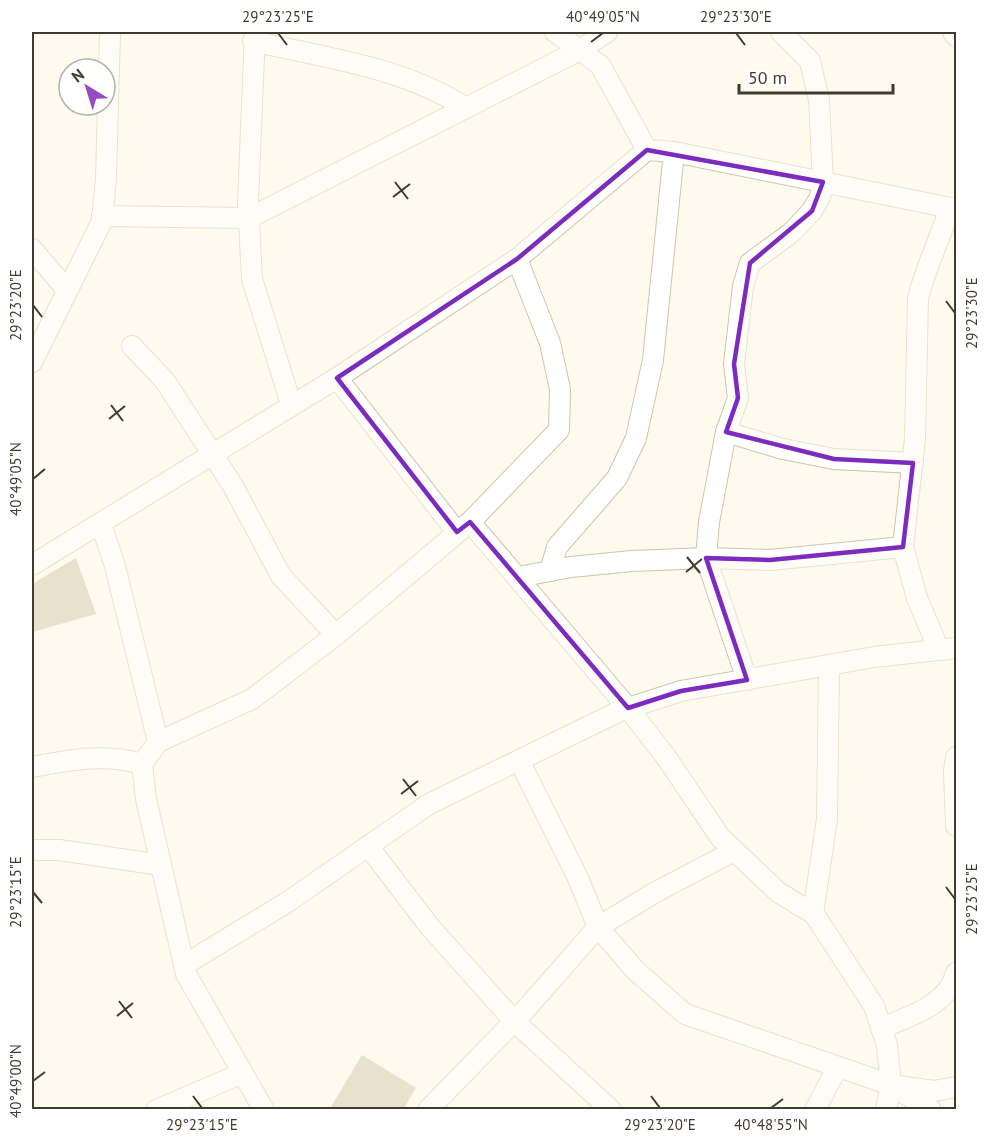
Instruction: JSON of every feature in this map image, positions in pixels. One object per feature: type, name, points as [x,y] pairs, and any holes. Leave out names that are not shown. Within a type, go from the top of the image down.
[{"type":"street","points":[[32,362],[102,216],[106,178],[110,32]]},
{"type":"street","points":[[555,32],[600,65],[647,150]]},
{"type":"street","points":[[102,216],[249,218],[579,50],[607,32]]},
{"type":"street","points":[[747,680],[706,558],[709,522],[726,432],[738,398],[734,364],[743,286],[750,263],[791,233],[812,211],[820,197],[823,182],[819,100],[810,61],[781,32]]},
{"type":"street","points":[[953,32],[957,36]]},
{"type":"street","points":[[291,404],[252,279],[249,218],[254,37],[388,73],[440,90],[466,108]]},
{"type":"street","points":[[32,565],[291,404],[337,378],[517,259],[647,150],[674,152],[953,208],[918,298],[913,463],[903,547],[917,598],[948,649],[829,665],[681,691],[628,708],[429,804],[276,909],[184,964]]},
{"type":"street","points":[[550,571],[557,547],[616,478],[636,438],[653,360],[674,152]]},
{"type":"street","points":[[32,249],[68,290]]},
{"type":"street","points":[[264,1110],[186,974],[146,799],[142,764],[158,742],[252,699],[336,635],[464,527],[559,430],[560,388],[550,343],[517,259]]},
{"type":"street","points":[[132,346],[165,381],[233,486],[281,576],[336,635]]},
{"type":"street","points":[[337,378],[464,527],[518,577],[628,708],[666,757],[720,837],[778,892],[813,914],[834,941],[874,1006],[887,1045],[891,1085],[886,1110]]},
{"type":"street","points":[[726,432],[783,449],[834,459],[913,463]]},
{"type":"street","points":[[101,524],[115,566],[158,742]]},
{"type":"street","points":[[518,577],[612,563],[706,558],[770,560],[903,547]]},
{"type":"street","points":[[813,914],[827,819],[829,665]]},
{"type":"street","points":[[32,767],[66,760],[99,758],[129,760],[142,764]]},
{"type":"street","points":[[519,760],[578,878],[598,927],[635,970],[685,1014],[891,1085],[934,1091],[957,1087]]},
{"type":"street","points":[[956,766],[957,826]]},
{"type":"street","points":[[368,846],[430,927],[514,1022],[611,1110]]},
{"type":"street","points":[[32,850],[59,850],[161,865]]},
{"type":"street","points":[[428,1110],[514,1022],[598,927],[654,893],[734,851]]},
{"type":"street","points":[[881,1028],[932,1005],[953,985],[957,973]]},
{"type":"street","points":[[815,1110],[837,1068]]},
{"type":"street","points":[[161,1108],[243,1073]]},
{"type":"street","points":[[891,1085],[931,1110]]},
{"type":"highlighted area","points":[[647,150],[823,182],[812,211],[750,263],[734,364],[738,398],[726,432],[834,459],[913,463],[903,547],[770,560],[706,558],[747,680],[681,691],[628,708],[470,522],[457,532],[337,378],[517,259]]},
{"type":"building","points":[[76,558],[96,614],[32,632],[32,584]]},
{"type":"building","points":[[362,1055],[416,1088],[403,1110],[329,1110]]}]
